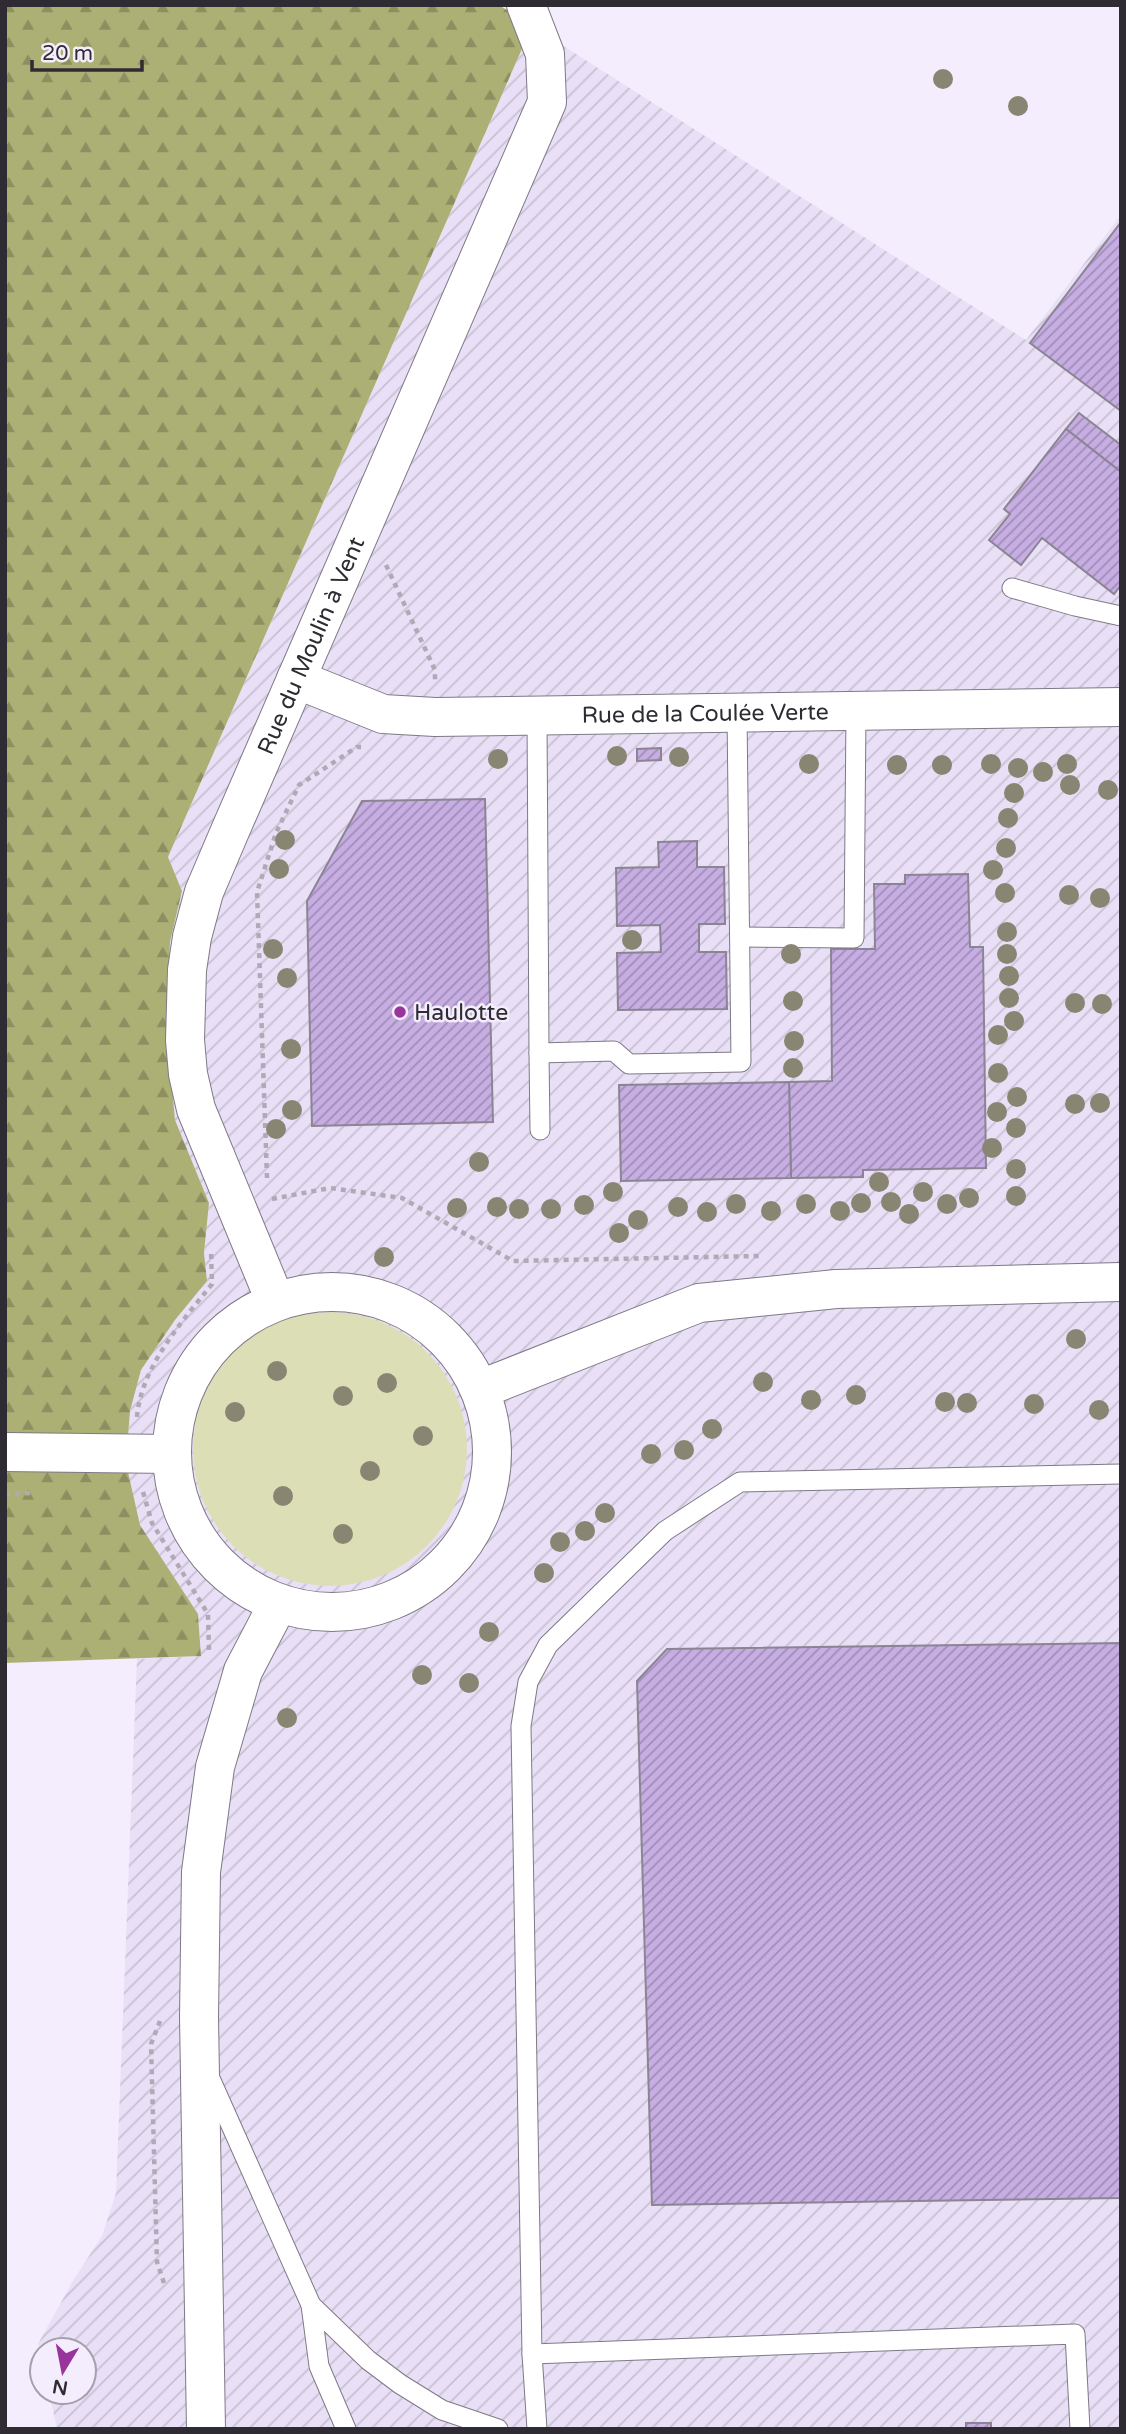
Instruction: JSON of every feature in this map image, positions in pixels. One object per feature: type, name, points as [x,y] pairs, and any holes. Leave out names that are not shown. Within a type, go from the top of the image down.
[{"type":"street","name":"Rue du Moulin à Vent","points":[[274,1298],[196,1109],[188,1074],[185,1040],[187,970],[204,892],[547,102],[545,54],[526,5]]},
{"type":"street","name":"Rue de la Coulée Verte","points":[[296,679],[383,714],[435,717],[1121,707]]},
{"type":"street","points":[[481,1389],[699,1303],[836,1289],[1121,1282]]},
{"type":"street","points":[[317,1291],[368,1295],[415,1314],[454,1346],[481,1389],[493,1441],[488,1493],[466,1542],[430,1580],[383,1605],[330,1613],[278,1604],[235,1581],[201,1547],[178,1503],[172,1454],[176,1408],[196,1365],[227,1329],[274,1298],[317,1291]]},
{"type":"street","points":[[5,1452],[172,1454]]},
{"type":"street","points":[[206,2429],[200,2056],[201,1872],[215,1768],[243,1671],[278,1604]]},
{"type":"lane","points":[[1012,588],[1121,616]]},
{"type":"lane","points":[[740,937],[854,938],[856,710]]},
{"type":"lane","points":[[539,1053],[614,1051],[629,1064],[741,1062],[737,712]]},
{"type":"lane","points":[[537,715],[540,1130]]},
{"type":"lane","points":[[537,2429],[532,2354],[521,1726],[528,1682],[548,1645],[665,1531],[740,1482],[1121,1474]]},
{"type":"lane","points":[[200,2056],[311,2305],[319,2366],[346,2429]]},
{"type":"lane","points":[[311,2305],[368,2360],[400,2384],[442,2410],[498,2429]]},
{"type":"lane","points":[[532,2354],[1075,2334],[1080,2429]]},
{"type":"shaded area","points":[[532,26],[1026,340],[1121,215],[1121,2429],[57,2429],[52,2406],[98,2406],[98,2336],[42,2336],[102,2236],[116,2193],[137,1659],[201,1656],[198,1614],[140,1525],[126,1463],[130,1411],[141,1370],[175,1320],[207,1281],[204,1253],[209,1203],[175,1120],[166,1023],[170,942],[182,891],[168,857]]},
{"type":"green space","points":[[5,5],[499,5],[532,26],[168,857],[182,891],[170,942],[166,1023],[175,1120],[209,1203],[204,1253],[207,1281],[175,1320],[141,1370],[130,1411],[126,1463],[140,1525],[198,1614],[201,1656],[5,1663]]},
{"type":"green space","points":[[343,1312],[383,1322],[406,1335],[427,1352],[444,1373],[457,1396],[465,1422],[465,1476],[457,1502],[444,1525],[427,1546],[406,1563],[383,1576],[357,1584],[317,1586],[277,1576],[265,1570],[243,1555],[224,1536],[203,1502],[195,1476],[193,1436],[203,1396],[209,1384],[224,1362],[243,1343],[277,1322],[303,1314]]},
{"type":"building","points":[[1121,222],[1121,411],[1030,343]]},
{"type":"building","points":[[1079,413],[1121,445],[1121,472],[1066,429]]},
{"type":"building","points":[[1066,429],[1121,472],[1121,585],[1114,594],[1042,538],[1021,565],[989,540],[1010,514],[1004,509]]},
{"type":"building","points":[[661,748],[661,760],[637,761],[637,749]]},
{"type":"building","name":"Haulotte","points":[[485,799],[493,1122],[312,1126],[307,901],[362,801]]},
{"type":"building","points":[[697,841],[697,867],[724,867],[725,924],[699,924],[699,952],[726,952],[727,1009],[618,1010],[617,953],[661,952],[660,925],[617,926],[616,868],[659,867],[658,842]]},
{"type":"building","points":[[968,874],[970,947],[983,947],[986,1168],[863,1170],[863,1177],[791,1178],[789,1082],[832,1081],[831,949],[875,949],[874,884],[905,884],[905,875]]},
{"type":"building","points":[[789,1082],[791,1178],[621,1181],[619,1085]]},
{"type":"building","points":[[1121,1643],[1121,2198],[652,2205],[637,1681],[667,1649]]},
{"type":"building","points":[[966,2423],[991,2423],[991,2429],[966,2429]]},
{"type":"place","name":"Haulotte","points":[[400,1012]]}]
